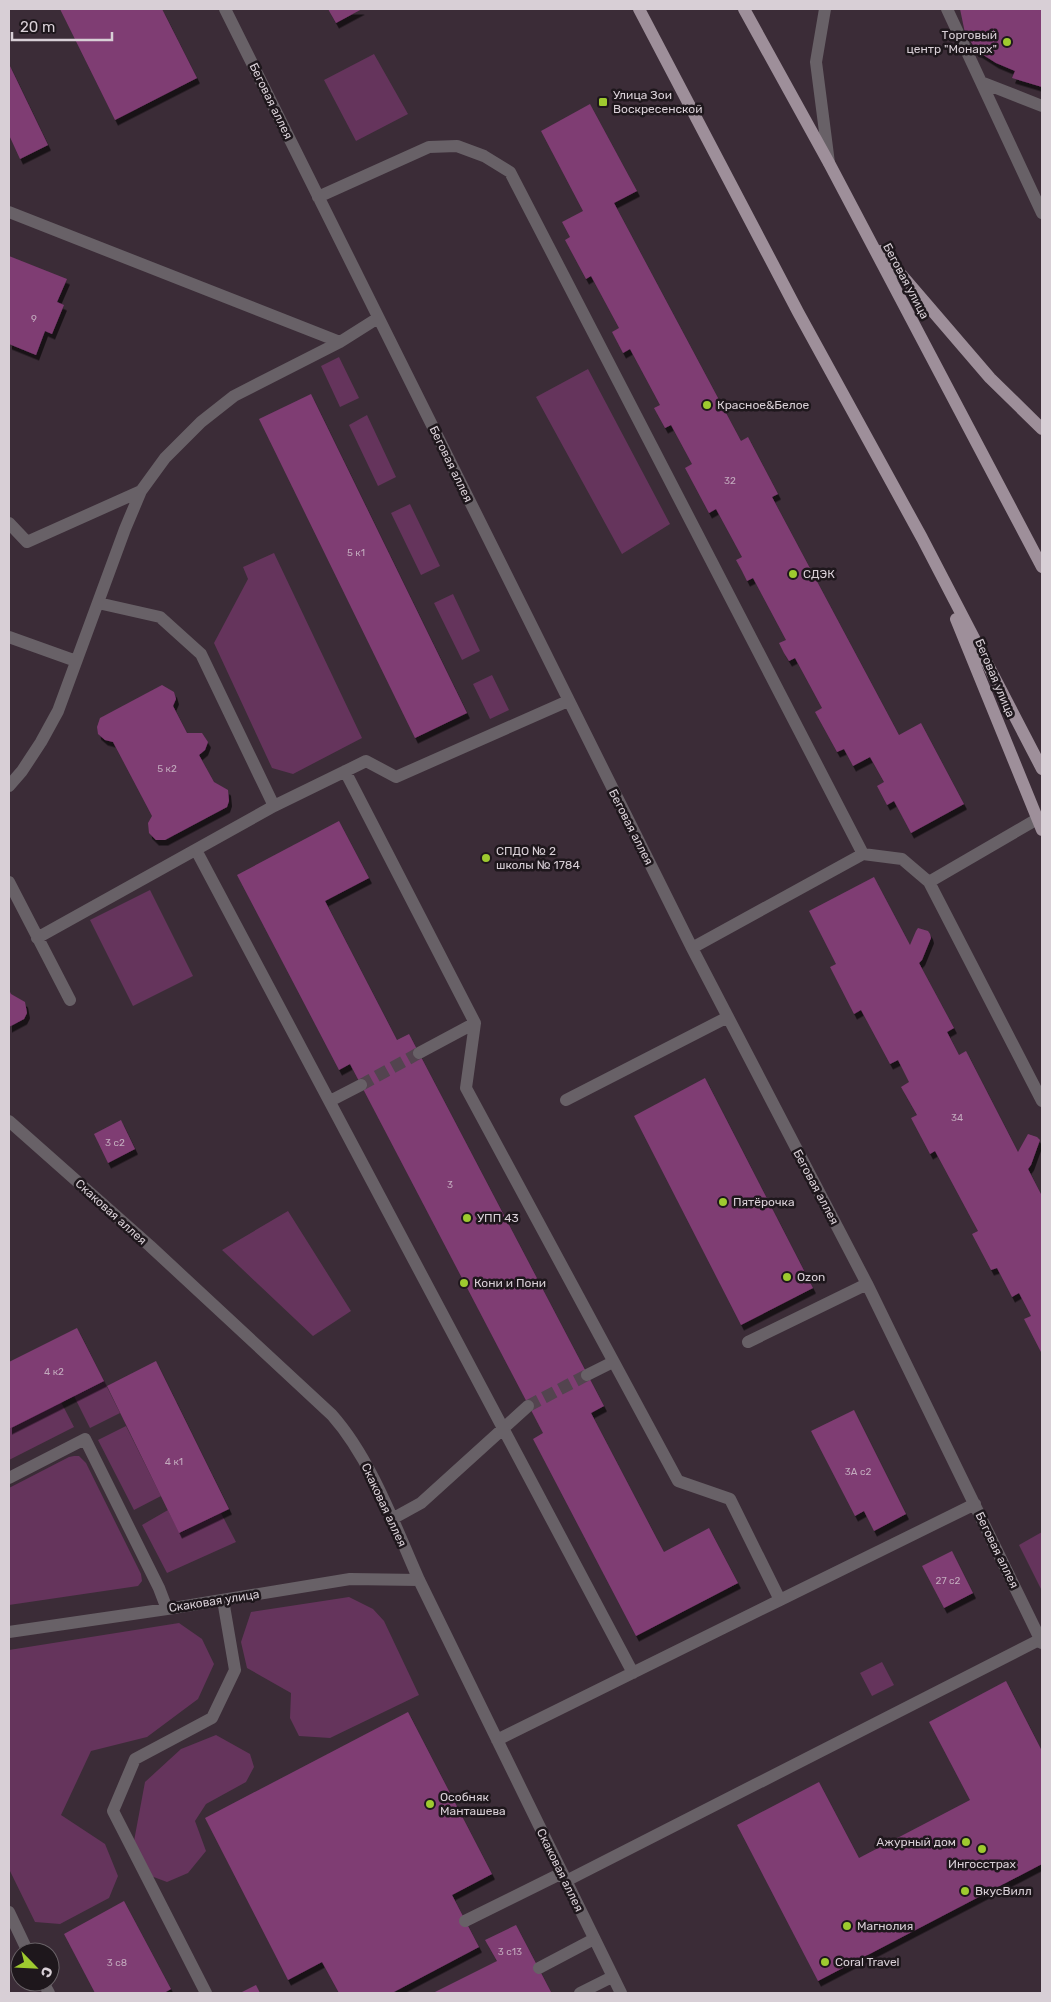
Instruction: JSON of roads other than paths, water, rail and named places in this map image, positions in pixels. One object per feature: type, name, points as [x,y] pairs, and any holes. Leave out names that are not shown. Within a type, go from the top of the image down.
[{"type":"main road","name":"Беговая улица","points":[[639,9],[798,312],[922,538],[1042,769]]},
{"type":"main road","name":"Беговая улица","points":[[744,9],[829,163],[1042,567]]},
{"type":"main road","points":[[866,234],[990,378],[1042,429]]},
{"type":"main road","name":"Беговая улица","points":[[922,538],[1040,824]]},
{"type":"street","name":"Беговая аллея","points":[[226,9],[692,948],[867,1284],[1041,1641]]},
{"type":"street","points":[[825,9],[816,62],[829,163]]},
{"type":"street","points":[[947,9],[1042,213]]},
{"type":"street","points":[[981,82],[1042,106]]},
{"type":"street","points":[[318,197],[429,148],[457,146],[484,156],[510,172],[863,854]]},
{"type":"street","points":[[9,212],[340,342]]},
{"type":"street","points":[[9,786],[22,771],[41,742],[58,711],[125,529],[141,491],[165,458],[201,422],[234,396],[340,342],[378,318]]},
{"type":"street","points":[[9,523],[27,542],[141,491]]},
{"type":"street","points":[[98,603],[160,617],[201,654],[274,806]]},
{"type":"street","points":[[9,637],[76,661]]},
{"type":"street","points":[[37,938],[274,806],[366,761],[396,777],[568,701]]},
{"type":"street","points":[[345,771],[475,1023],[466,1088],[678,1481],[730,1499],[780,1600]]},
{"type":"street","points":[[929,882],[1040,824]]},
{"type":"street","points":[[196,850],[633,1673]]},
{"type":"street","points":[[692,948],[863,854],[902,859],[929,882],[1042,1101]]},
{"type":"street","points":[[9,882],[70,1000]]},
{"type":"street","points":[[566,1100],[728,1017]]},
{"type":"street","points":[[419,1053],[475,1023]]},
{"type":"street","points":[[330,1102],[361,1085]]},
{"type":"street","name":"Скаковая аллея","points":[[9,1120],[150,1246],[332,1415],[348,1433],[360,1453],[419,1580],[621,1993]]},
{"type":"street","points":[[748,1342],[867,1284]]},
{"type":"street","points":[[588,1375],[613,1362]]},
{"type":"street","points":[[392,1519],[421,1504],[528,1406]]},
{"type":"street","points":[[9,1478],[85,1439],[168,1609]]},
{"type":"street","points":[[497,1740],[975,1504]]},
{"type":"street","name":"Скаковая улица","points":[[9,1632],[168,1609],[350,1579],[419,1580]]},
{"type":"street","points":[[206,1993],[113,1811],[135,1759],[212,1718],[235,1670],[223,1600]]},
{"type":"street","points":[[465,1921],[564,1877],[1041,1641]]},
{"type":"street","points":[[9,1912],[23,1942]]},
{"type":"street","points":[[539,1968],[594,1939]]},
{"type":"street","points":[[580,1993],[612,1977]]},
{"type":"tunnel","points":[[361,1085],[419,1053]]},
{"type":"tunnel","points":[[528,1406],[587,1375]]},
{"type":"place","name":"Торговый центр \"Монарх\"","points":[[1007,42]]},
{"type":"place","name":"Улица Зои Воскресенской","points":[[603,102]]},
{"type":"place","name":"Красное&Белое","points":[[707,405]]},
{"type":"place","name":"СДЭК","points":[[793,574]]},
{"type":"place","name":"СПДО № 2 школы № 1784","points":[[486,858]]},
{"type":"place","name":"Пятёрочка","points":[[723,1202]]},
{"type":"place","name":"УПП 43","points":[[467,1218]]},
{"type":"place","name":"Ozon","points":[[787,1277]]},
{"type":"place","name":"Кони и Пони","points":[[464,1283]]},
{"type":"place","name":"Особняк Манташева","points":[[430,1804]]},
{"type":"place","name":"Ажурный дом","points":[[966,1842]]},
{"type":"place","name":"Ингосстрах","points":[[982,1849]]},
{"type":"place","name":"ВкусВилл","points":[[965,1891]]},
{"type":"place","name":"Магнолия","points":[[847,1926]]},
{"type":"place","name":"Coral Travel","points":[[825,1962]]}]
